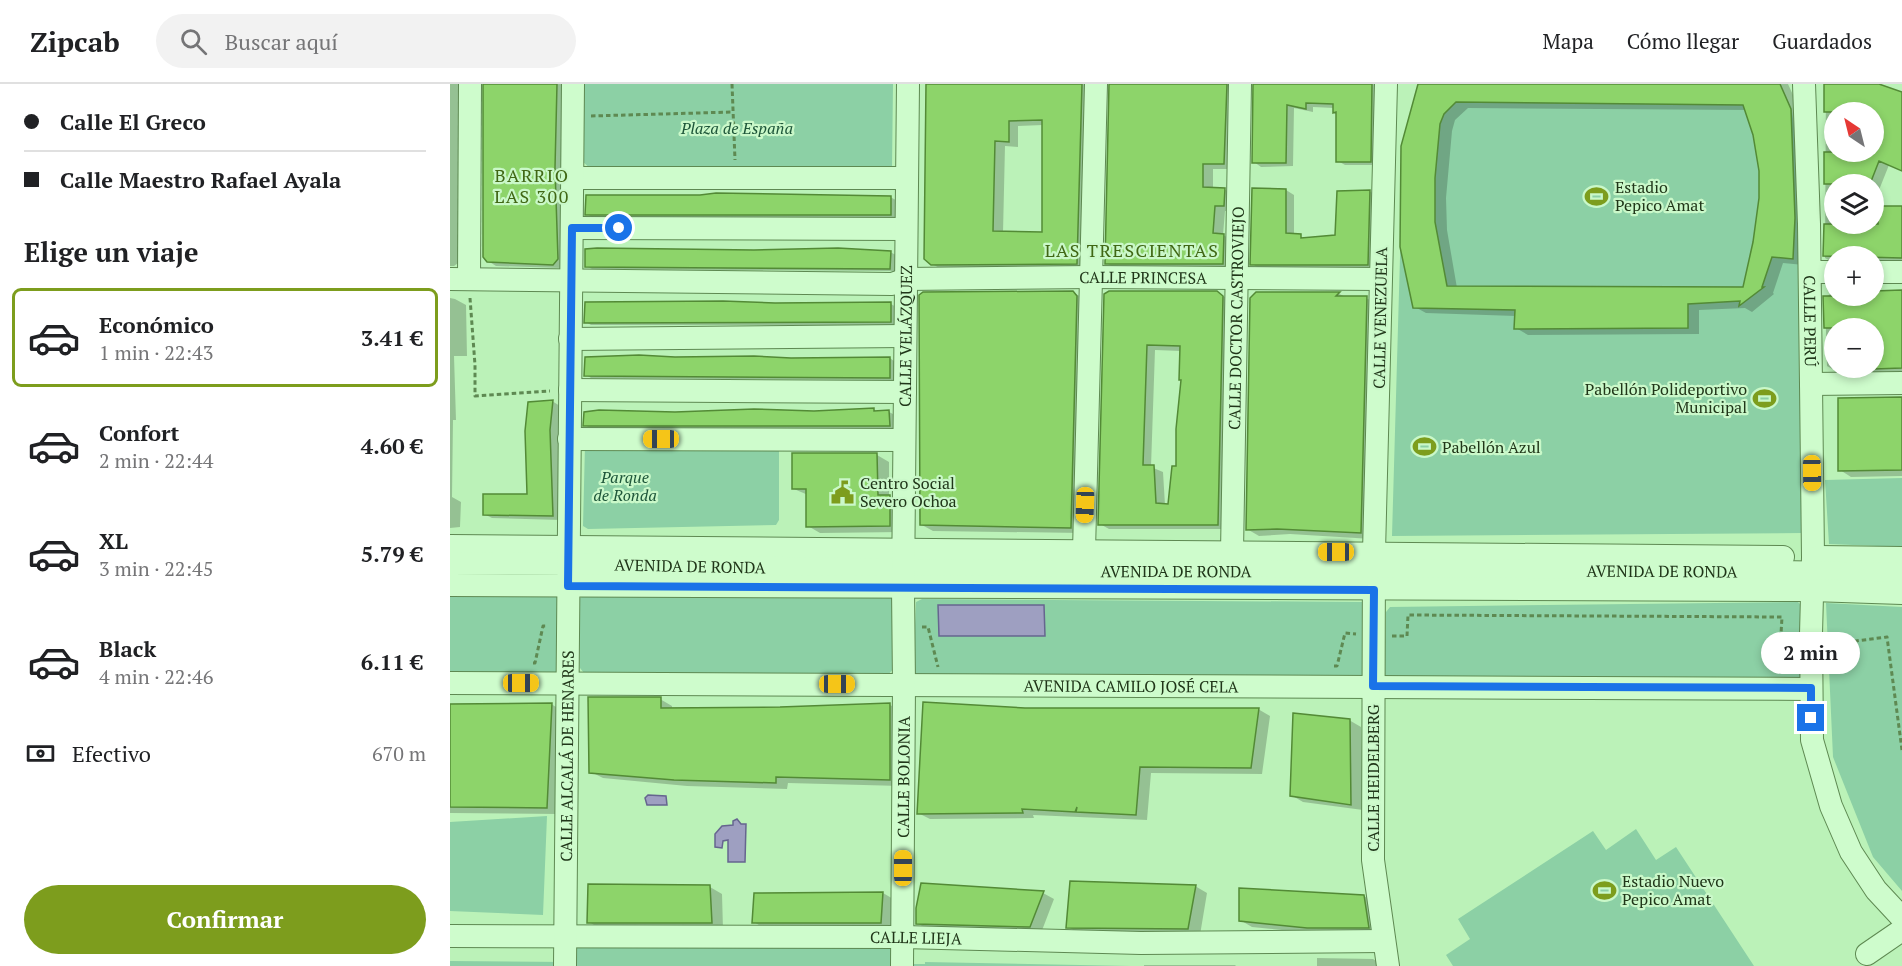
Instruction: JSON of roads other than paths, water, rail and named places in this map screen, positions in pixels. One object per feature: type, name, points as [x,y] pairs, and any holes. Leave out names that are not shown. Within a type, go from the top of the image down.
[{"type":"street","points":[[459,279],[470,84]]},
{"type":"street","name":"CALLE ALCALÁ DE HENARES","points":[[565,966],[573,84]]},
{"type":"street","name":"CALLE VELÁZQUEZ","points":[[903,569],[908,84]]},
{"type":"street","points":[[1084,551],[1096,84]]},
{"type":"street","name":"CALLE DOCTOR CASTROVIEJO","points":[[1232,552],[1240,84]]},
{"type":"street","name":"CALLE VENEZUELA","points":[[1374,570],[1386,84]]},
{"type":"street","name":"CALLE PERÚ","points":[[1804,84],[1810,272],[1812,741],[1831,807],[1851,852],[1876,890],[1902,918]]},
{"type":"street","points":[[572,178],[907,178]]},
{"type":"street","points":[[572,228],[906,228]]},
{"type":"street","points":[[1810,272],[1824,272]]},
{"type":"street","points":[[1884,272],[1902,272]]},
{"type":"street","name":"CALLE PRINCESA","points":[[459,279],[892,284],[906,279],[1092,277],[1380,279]]},
{"type":"street","points":[[570,339],[905,336]]},
{"type":"street","points":[[1811,384],[1902,383]]},
{"type":"street","points":[[570,390],[905,392]]},
{"type":"street","points":[[569,439],[904,440]]},
{"type":"street","name":"AVENIDA DE RONDA","points":[[450,546],[568,565],[903,569],[1084,551],[1232,552],[1374,570],[1813,573],[1902,558]]},
{"type":"street","name":"AVENIDA DE RONDA","points":[[450,563],[903,569],[1902,574]]},
{"type":"street","name":"AVENIDA DE RONDA","points":[[450,585],[568,565]]},
{"type":"street","name":"CALLE BOLONIA","points":[[902,966],[903,569]]},
{"type":"street","name":"CALLE HEIDELBERG","points":[[1374,570],[1373,860],[1388,966]]},
{"type":"street","name":"AVENIDA DE RONDA","points":[[1813,573],[1902,592]]},
{"type":"street","name":"AVENIDA CAMILO JOSÉ CELA","points":[[450,682],[1811,688]]},
{"type":"street","points":[[1867,954],[1902,930]]},
{"type":"street","name":"CALLE LIEJA","points":[[450,936],[903,937],[1140,943],[1383,941]]},
{"type":"water","points":[[938,605],[1044,605],[1045,636],[939,636]]},
{"type":"water","points":[[648,795],[666,796],[667,805],[647,805],[645,798]]},
{"type":"water","points":[[737,819],[741,824],[746,824],[745,862],[728,862],[728,840],[723,841],[722,848],[715,847],[715,834],[722,826],[733,825],[733,821]]},
{"type":"place","name":"Estadio Pepico Amat","points":[[1597,196]]},
{"type":"place","name":"Pabellón Polideportivo Municipal","points":[[1765,398]]},
{"type":"place","name":"Pabellón Azul","points":[[1424,447]]},
{"type":"place","name":"Centro Social Severo Ochoa","points":[[842,492]]},
{"type":"place","name":"Estadio Nuevo Pepico Amat","points":[[1604,890]]},
{"type":"district","name":"BARRIO LAS 300","points":[[532,185]]},
{"type":"district","name":"LAS TRESCIENTAS","points":[[1132,250]]},
{"type":"park label","name":"Plaza de España","points":[[737,128]]},
{"type":"park label","name":"Parque de Ronda","points":[[625,486]]}]
